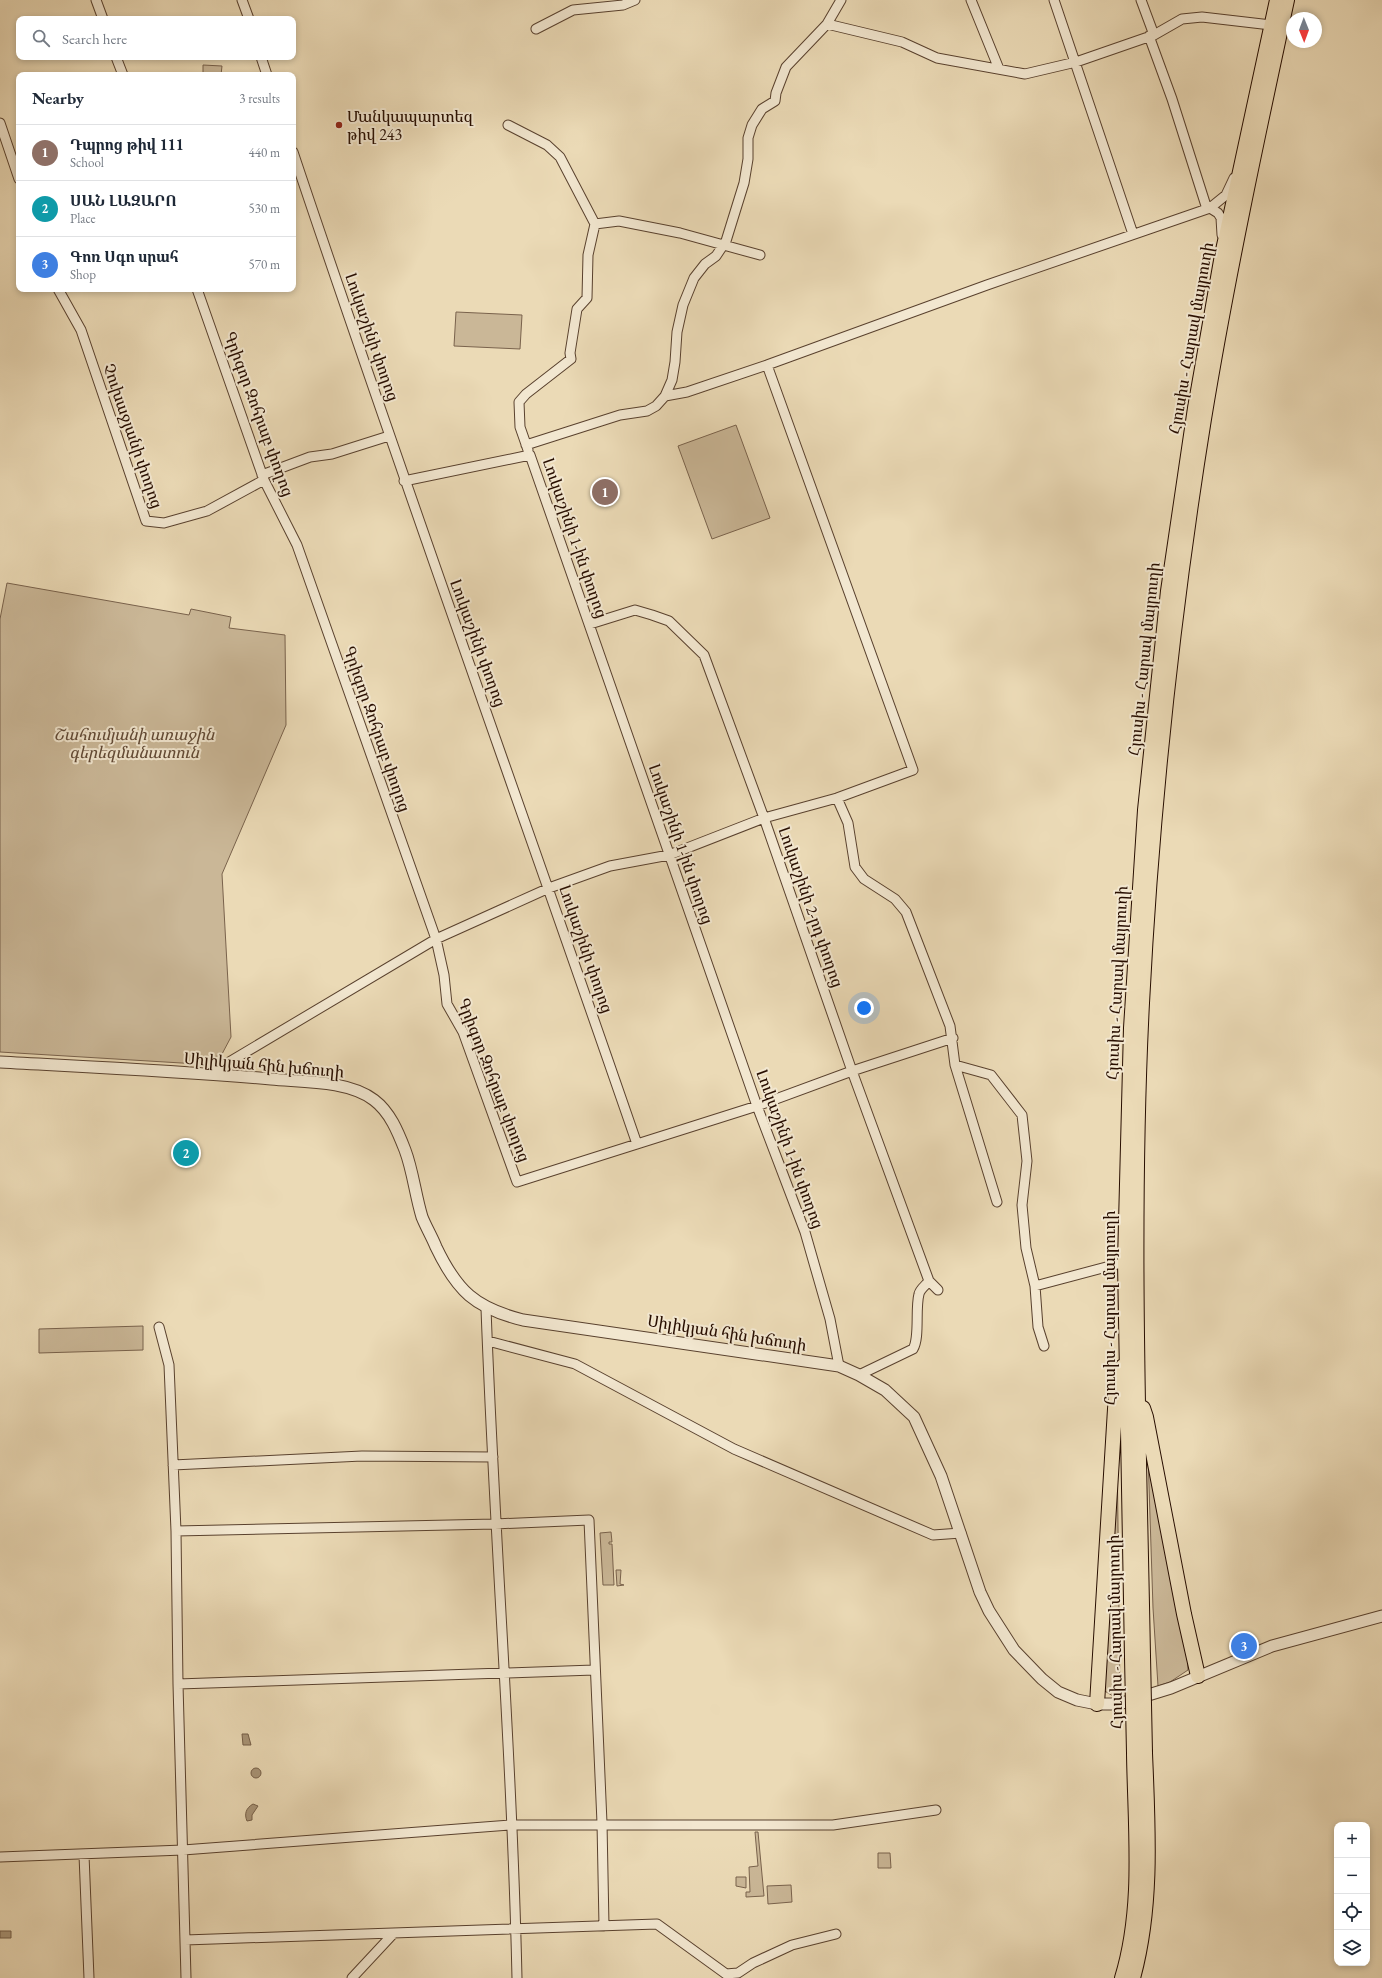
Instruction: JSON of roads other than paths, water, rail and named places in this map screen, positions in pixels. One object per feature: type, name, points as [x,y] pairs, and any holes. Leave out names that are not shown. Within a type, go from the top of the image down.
[{"type":"highway","name":"Հյուսիս - Հարավ մայրուղի","points":[[1122,1978],[1133,1923],[1136,1893],[1140,1771],[1138,1656],[1126,1358],[1125,1262],[1130,1028],[1145,810],[1167,598],[1181,500],[1222,255],[1277,0]]},
{"type":"highway","name":"Հյուսիս - Հարավ մայրուղի","points":[[1138,1656],[1136,1192],[1140,1056],[1149,896],[1162,742],[1188,524],[1205,417],[1240,225],[1287,0]]},
{"type":"highway","points":[[1097,1704],[1117,1383],[1126,1358]]},
{"type":"highway","points":[[1138,1394],[1146,1417],[1184,1614],[1198,1676]]},
{"type":"highway","name":"Հյուսիս - Հարավ մայրուղի","points":[[1133,1978],[1141,1941],[1145,1910],[1147,1863],[1140,1771]]},
{"type":"street","points":[[96,0],[102,16]]},
{"type":"street","points":[[242,0],[247,16]]},
{"type":"street","points":[[536,29],[573,10],[623,5],[635,0]]},
{"type":"street","points":[[526,445],[620,415],[647,411],[656,406],[665,396],[674,368],[679,318],[687,293],[694,278],[705,264],[716,256],[724,244],[744,183],[748,159],[748,138],[752,125],[762,109],[775,101],[776,93],[786,67],[827,24],[841,0]]},
{"type":"street","points":[[971,0],[999,69]]},
{"type":"street","points":[[1054,0],[1133,234]]},
{"type":"street","points":[[1141,0],[1209,209],[1218,213],[1221,218],[1222,255]]},
{"type":"street","points":[[827,24],[902,42],[937,58],[1025,74],[1076,62],[1152,35],[1182,20],[1202,17],[1271,25]]},
{"type":"street","points":[[117,60],[122,72]]},
{"type":"street","points":[[262,60],[266,72]]},
{"type":"street","points":[[0,123],[16,170]]},
{"type":"street","points":[[508,125],[547,145],[560,158],[595,224],[588,255],[587,298],[577,309],[570,353],[571,359],[526,394],[519,402],[520,427],[530,455]]},
{"type":"street","points":[[665,396],[687,392],[767,365],[1133,234],[1209,209],[1226,195],[1242,160]]},
{"type":"street","name":"Լուկաշինի փողոց","points":[[296,161],[404,481],[549,888],[637,1144]]},
{"type":"street","points":[[595,224],[619,221],[680,233],[760,255]]},
{"type":"street","name":"Չուխաջյանի փողոց","points":[[60,292],[81,330],[146,521],[164,523],[207,511],[263,478],[310,457],[332,454],[389,436]]},
{"type":"street","name":"Գրիգոր Զոհրաբ փողոց","points":[[198,292],[263,478],[296,545],[436,939],[444,975],[447,1004],[463,1032],[517,1182],[637,1144]]},
{"type":"street","points":[[210,1074],[436,939],[549,888],[610,866],[669,855],[764,818],[837,798],[913,770],[767,365]]},
{"type":"street","name":"Լուկաշինի 1-ին փողոց","points":[[404,481],[530,455],[757,1106],[805,1232],[830,1319],[839,1366]]},
{"type":"street","name":"Լուկաշինի 2-րդ փողոց","points":[[590,624],[635,610],[668,621],[704,655],[764,818],[852,1071],[929,1281],[938,1290]]},
{"type":"street","points":[[837,798],[848,823],[855,867],[864,879],[895,899],[906,912],[953,1038],[955,1065],[997,1202]]},
{"type":"street","points":[[637,1144],[757,1106],[852,1071],[953,1038]]},
{"type":"street","name":"Սիլիկյան հին խճուղի","points":[[0,1062],[210,1074],[333,1085],[354,1090],[374,1100],[397,1129],[411,1166],[423,1217],[446,1269],[469,1297],[486,1308],[523,1320],[839,1366],[860,1375],[885,1390],[914,1417],[941,1476],[980,1592],[989,1611],[1014,1650],[1042,1679],[1058,1692],[1078,1700],[1097,1704],[1119,1704],[1155,1693],[1272,1646],[1382,1616]]},
{"type":"street","points":[[955,1065],[991,1075],[1022,1115],[1027,1161],[1022,1205],[1026,1248],[1035,1286],[1038,1327],[1044,1346]]},
{"type":"street","points":[[1035,1286],[1125,1262]]},
{"type":"street","points":[[860,1375],[913,1349],[917,1343],[916,1328],[920,1292],[929,1281]]},
{"type":"street","points":[[486,1308],[495,1524],[504,1673],[516,1929],[517,1978]]},
{"type":"street","points":[[159,1327],[169,1365],[176,1530],[178,1684],[186,1978]]},
{"type":"street","points":[[488,1340],[575,1364],[734,1449],[933,1535],[961,1533]]},
{"type":"street","points":[[173,1465],[362,1456],[493,1457]]},
{"type":"street","points":[[176,1530],[495,1524],[589,1520],[594,1670],[602,1823],[604,1926]]},
{"type":"street","points":[[178,1684],[594,1670]]},
{"type":"street","points":[[0,1858],[183,1850],[511,1825],[602,1823],[833,1825],[936,1810]]},
{"type":"street","points":[[84,1855],[89,1978]]},
{"type":"street","points":[[184,1940],[656,1924],[726,1974],[738,1973],[753,1963],[792,1945],[836,1934]]},
{"type":"street","points":[[352,1978],[393,1934]]},
{"type":"place","name":"Մանկապարտեզ թիվ 243","points":[[339,125]]},
{"type":"place","name":"Դպրոց թիվ 111","points":[[605,492]]},
{"type":"place","name":"ՍԱՆ ԼԱԶԱՐՈ","points":[[186,1153]]},
{"type":"place","name":"Գոռ Սգո սրահ","points":[[1244,1646]]},
{"type":"park label","name":"Շահումյանի առաջին գերեզմանատուն","points":[[134,743]]}]
